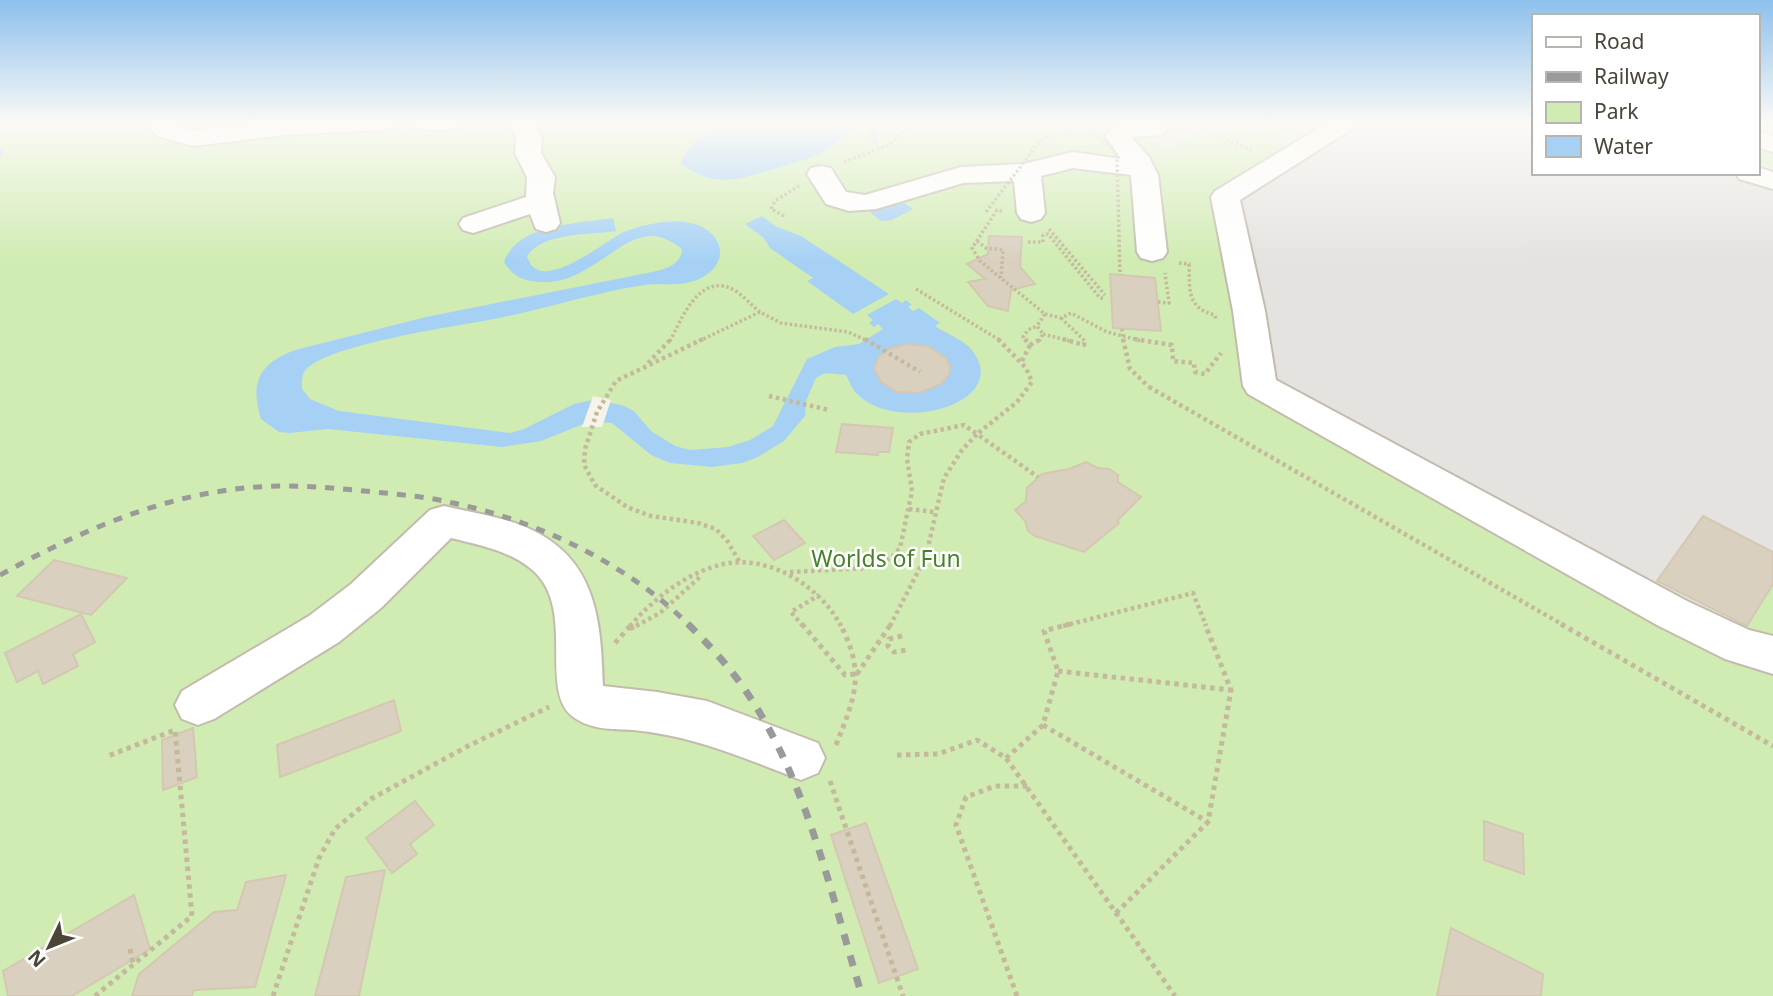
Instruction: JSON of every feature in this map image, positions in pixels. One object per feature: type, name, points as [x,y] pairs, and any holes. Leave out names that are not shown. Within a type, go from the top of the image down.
[{"type":"street","points":[[473,224],[543,212],[541,177],[536,168]]},
{"type":"street","points":[[821,174],[836,198],[849,203],[866,203],[961,175],[1038,168]]},
{"type":"street","points":[[1142,168],[1164,259]]},
{"type":"street","points":[[1270,168],[1225,197],[1249,311],[1259,386],[1672,613],[1740,646],[1773,655]]},
{"type":"street","points":[[1027,171],[1031,213]]},
{"type":"street","points":[[1755,175],[1773,181]]},
{"type":"street","points":[[198,705],[324,629],[366,596],[444,521],[517,540],[547,558],[571,592],[580,636],[582,693],[590,704],[596,707],[657,712],[707,722],[822,759]]},
{"type":"path","points":[[986,212],[1019,168]]},
{"type":"path","points":[[1116,168],[1119,275]]},
{"type":"path","points":[[1028,242],[1043,242],[1043,235],[1048,234],[1100,298],[1105,297],[1035,213],[997,210],[972,248],[979,261],[1045,313],[1061,318],[1085,339],[1084,345],[1042,334],[1037,326]]},
{"type":"path","points":[[977,241],[986,248],[1003,250],[1001,278]]},
{"type":"path","points":[[1158,302],[1168,303],[1164,259],[1189,264],[1192,304],[1201,313],[1215,315],[1217,329]]},
{"type":"path","points":[[645,366],[669,343],[692,298],[720,286],[731,288],[760,312],[781,323],[836,330],[864,339],[920,372]]},
{"type":"path","points":[[819,595],[792,612],[845,675],[857,674],[874,650],[923,563],[934,512],[948,468],[977,434],[1017,402],[1030,386],[1031,376],[1004,344],[916,289]]},
{"type":"path","points":[[740,563],[727,538],[710,526],[651,516],[624,505],[603,490],[584,466],[584,452],[603,395],[616,381],[760,312]]},
{"type":"path","points":[[1030,345],[1023,337],[1028,330],[1037,326],[1045,313]]},
{"type":"path","points":[[1061,318],[1071,313],[1101,331],[1129,340],[1172,345],[1173,361],[1194,363],[1195,372],[1205,374],[1221,355],[1219,342]]},
{"type":"path","points":[[1122,329],[1125,365],[1141,383],[1773,746]]},
{"type":"path","points":[[1021,361],[1030,345],[1040,341],[1042,334]]},
{"type":"path","points":[[769,396],[829,410]]},
{"type":"path","points":[[273,996],[319,858],[335,829],[370,799],[477,741],[545,711],[665,592],[724,564],[740,563],[786,572],[866,568],[885,562],[900,548],[909,509],[912,481],[907,447],[912,439],[924,433],[964,425],[1038,477]]},
{"type":"path","points":[[909,509],[934,512]]},
{"type":"path","points":[[786,572],[830,606],[843,627],[857,674],[855,696],[822,759],[903,996]]},
{"type":"path","points":[[629,630],[660,613],[701,576]]},
{"type":"path","points":[[1006,758],[1042,725],[1058,671],[1044,631],[1193,593],[1231,690],[1208,822],[1116,913]]},
{"type":"path","points":[[888,646],[890,639],[902,636]]},
{"type":"path","points":[[874,650],[888,646]]},
{"type":"path","points":[[888,646],[894,652],[907,650]]},
{"type":"path","points":[[1058,671],[1231,690]]},
{"type":"path","points":[[1042,725],[1208,822]]},
{"type":"path","points":[[95,996],[192,916],[175,730],[108,756]]},
{"type":"path","points":[[897,755],[944,753],[960,750],[977,740],[1006,758],[1175,996]]},
{"type":"path","points":[[1017,996],[956,825],[966,797],[995,786],[1028,786]]},
{"type":"path","points":[[130,948],[133,963]]},
{"type":"green space","name":"Worlds of Fun","points":[[0,168],[1532,168],[1532,175],[1759,175],[1759,168],[1773,168],[1773,996],[0,996]]},
{"type":"shaded area","points":[[1256,168],[1532,168],[1532,175],[1759,175],[1759,168],[1773,168],[1773,580],[1721,654],[1247,395],[1212,196]]},
{"type":"water","points":[[688,168],[775,168],[726,180]]},
{"type":"water","points":[[898,199],[913,209],[892,220],[881,221],[870,212]]},
{"type":"water","points":[[762,216],[777,227],[801,236],[889,294],[853,314],[807,281],[813,278],[770,248],[763,237],[745,224]]},
{"type":"water","points":[[613,218],[616,231],[556,239],[535,248],[527,256],[534,268],[545,271],[558,269],[626,231],[655,223],[686,222],[704,228],[716,239],[720,254],[718,263],[709,273],[690,282],[645,285],[603,293],[499,318],[365,344],[323,358],[307,368],[302,389],[310,399],[339,411],[510,433],[524,429],[574,404],[592,400],[622,405],[634,411],[651,431],[675,446],[690,450],[728,447],[750,440],[773,426],[807,359],[835,347],[859,344],[883,329],[878,324],[874,327],[869,323],[873,320],[867,315],[896,299],[902,303],[906,300],[912,305],[908,307],[913,311],[919,308],[940,323],[935,326],[971,349],[980,368],[978,384],[965,398],[946,407],[923,412],[898,412],[875,406],[857,394],[846,375],[825,373],[816,378],[806,401],[805,416],[784,441],[758,457],[742,463],[712,467],[670,463],[651,455],[612,423],[591,421],[541,441],[502,447],[328,429],[279,432],[261,419],[256,395],[260,376],[273,362],[295,350],[426,317],[655,271],[673,264],[681,255],[682,249],[661,237],[640,238],[573,276],[540,282],[515,275],[504,262],[511,249],[535,233],[567,224]]},
{"type":"pier","points":[[593,396],[611,400],[602,427],[582,427]]},
{"type":"building","points":[[989,236],[1022,237],[1020,267],[1035,284],[1011,290],[1008,311],[988,306],[968,282],[985,279],[967,264],[988,254]]},
{"type":"building","points":[[1110,274],[1155,278],[1161,331],[1113,328]]},
{"type":"building","points":[[907,344],[928,346],[946,358],[950,366],[949,375],[941,384],[919,393],[897,392],[881,382],[874,369],[878,358],[888,349]]},
{"type":"building","points":[[842,424],[893,428],[889,452],[879,452],[878,455],[836,452]]},
{"type":"building","points":[[1086,462],[1098,468],[1109,469],[1118,475],[1118,482],[1141,497],[1117,521],[1119,523],[1084,552],[1035,536],[1028,531],[1025,521],[1015,510],[1026,501],[1027,488],[1042,474],[1069,469]]},
{"type":"building","points":[[1703,516],[1773,552],[1773,584],[1747,626],[1657,581]]},
{"type":"building","points":[[784,520],[805,543],[774,560],[753,536]]},
{"type":"building","points":[[54,560],[127,578],[91,615],[17,596]]},
{"type":"building","points":[[81,614],[95,642],[73,654],[78,666],[43,684],[38,671],[17,682],[5,653]]},
{"type":"building","points":[[394,700],[401,731],[280,777],[277,745]]},
{"type":"building","points":[[193,728],[197,777],[163,790],[162,740]]},
{"type":"building","points":[[415,801],[434,825],[410,844],[417,854],[392,873],[366,838]]},
{"type":"building","points":[[1484,821],[1523,834],[1524,874],[1484,860]]},
{"type":"building","points":[[866,823],[918,969],[879,983],[831,835]]},
{"type":"building","points":[[385,870],[359,996],[315,996],[346,877]]},
{"type":"building","points":[[286,875],[255,987],[194,990],[192,996],[132,996],[139,974],[214,912],[237,910],[246,882]]},
{"type":"building","points":[[134,895],[150,949],[72,996],[8,996],[3,971]]},
{"type":"building","points":[[1451,928],[1543,974],[1541,996],[1437,996]]},
{"type":"railway","points":[[0,575],[107,523],[193,496],[240,488],[329,488],[398,494],[453,503],[549,533],[639,583],[689,625]]},
{"type":"railway","points":[[689,625],[741,684],[764,719],[783,756],[814,835],[862,996]]}]
